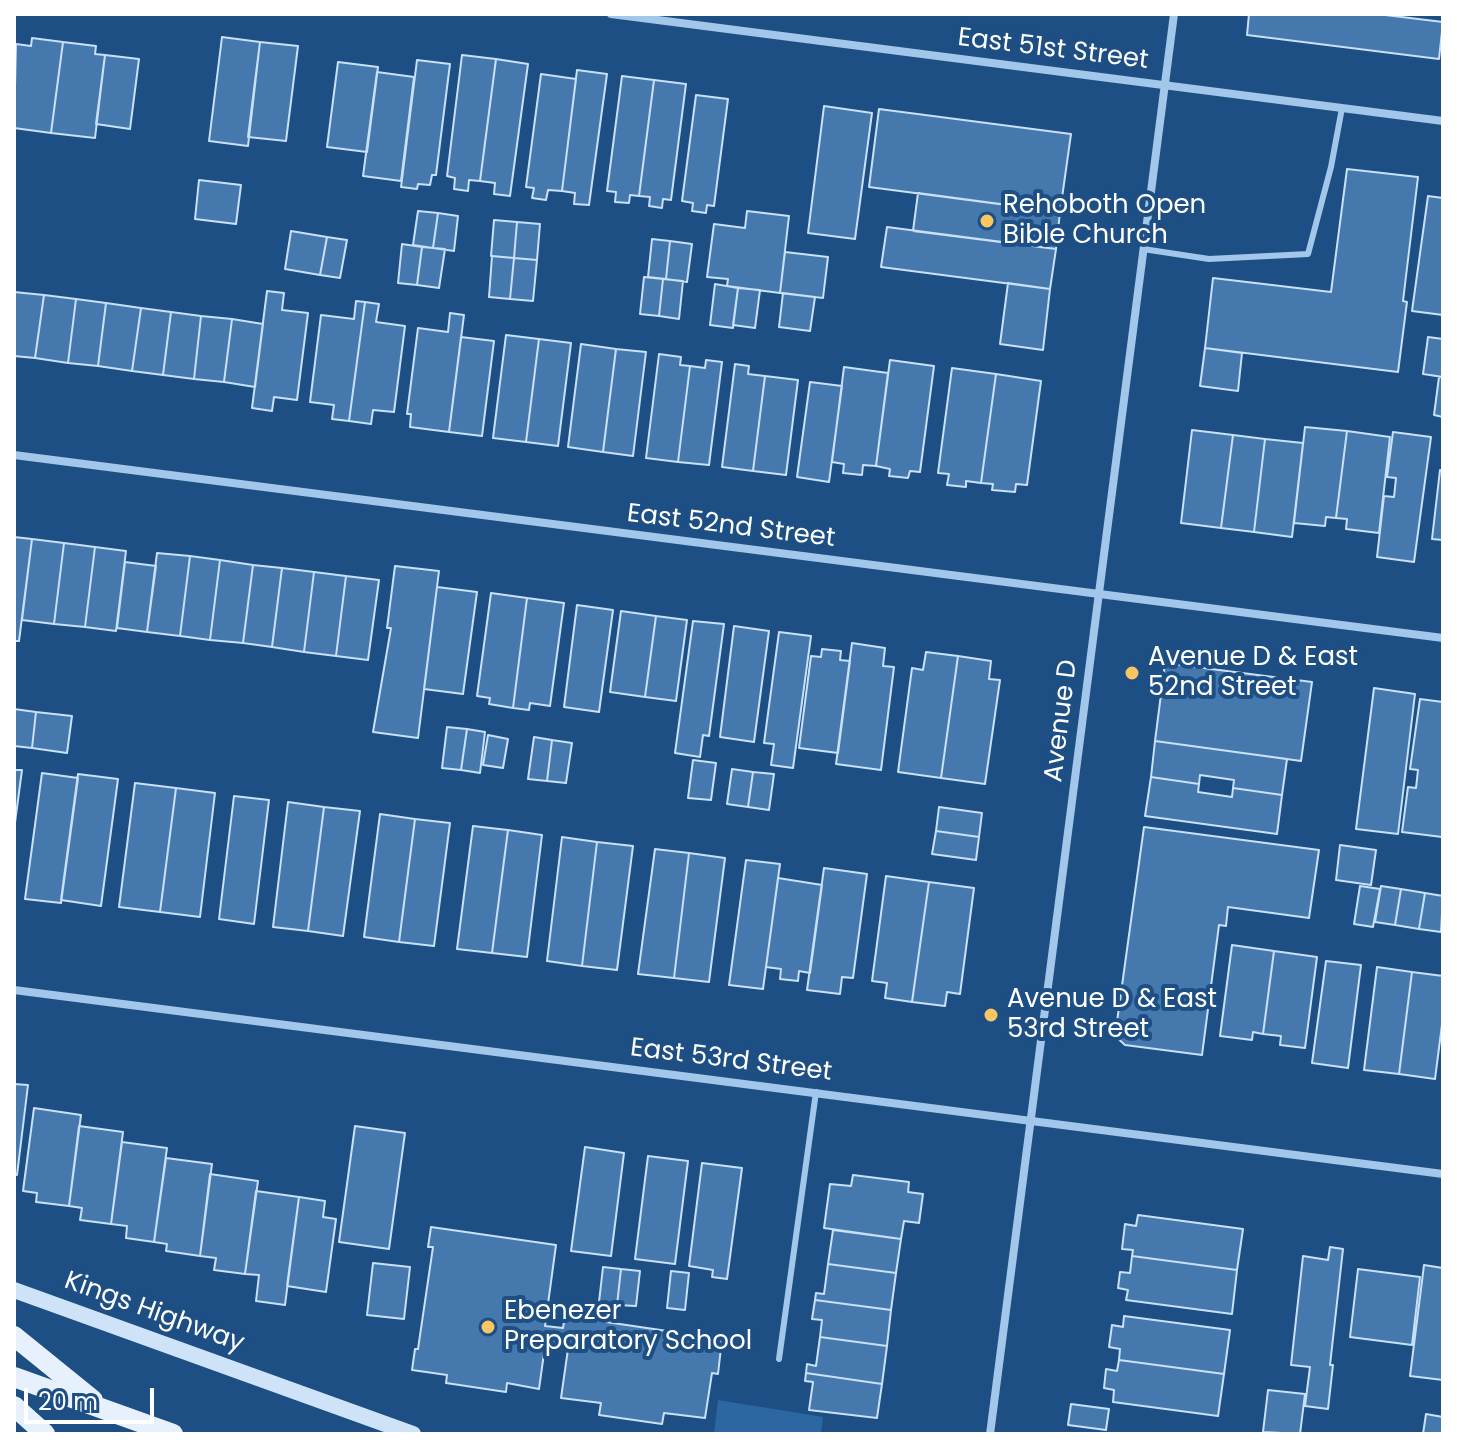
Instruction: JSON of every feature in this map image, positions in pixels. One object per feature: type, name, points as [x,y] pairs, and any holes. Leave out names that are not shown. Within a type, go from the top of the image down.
[{"type":"main road","points":[[14,1336],[105,1410]]},
{"type":"main road","points":[[14,1377],[173,1434]]},
{"type":"main road","points":[[14,1406],[45,1434]]},
{"type":"street","name":"East 51st Street","points":[[611,14],[1443,121]]},
{"type":"street","name":"Avenue D","points":[[990,1434],[1174,14]]},
{"type":"street","name":"East 52nd Street","points":[[14,455],[1443,638]]},
{"type":"street","name":"East 53rd Street","points":[[14,990],[1443,1174]]},
{"type":"street","name":"Kings Highway","points":[[14,1290],[413,1434]]},
{"type":"lane","points":[[1143,249],[1209,259],[1308,254],[1331,167],[1342,107]]},
{"type":"lane","points":[[779,1359],[816,1092]]},
{"type":"shaded area","points":[[718,1400],[823,1417],[821,1434],[714,1434]]},
{"type":"building","points":[[1249,14],[1377,14],[1443,22],[1439,59],[1247,35]]},
{"type":"building","points":[[222,37],[260,42],[248,146],[209,141]]},
{"type":"building","points":[[32,38],[63,42],[51,133],[14,128],[16,44],[31,46]]},
{"type":"building","points":[[63,42],[96,46],[95,54],[105,55],[95,138],[51,133]]},
{"type":"building","points":[[260,42],[298,46],[286,141],[248,137]]},
{"type":"building","points":[[105,55],[139,59],[130,129],[96,124]]},
{"type":"building","points":[[462,55],[496,59],[480,181],[469,180],[468,191],[454,189],[455,178],[447,176]]},
{"type":"building","points":[[496,59],[528,64],[510,196],[494,194],[495,183],[480,181]]},
{"type":"building","points":[[417,60],[450,64],[436,175],[432,175],[430,185],[418,184],[417,189],[401,187]]},
{"type":"building","points":[[338,62],[378,67],[367,152],[327,147]]},
{"type":"building","points":[[577,70],[607,74],[589,205],[574,204],[575,193],[562,191]]},
{"type":"building","points":[[377,72],[414,77],[401,181],[363,176]]},
{"type":"building","points":[[541,74],[576,79],[562,191],[548,190],[546,200],[532,198],[534,188],[526,187]]},
{"type":"building","points":[[622,76],[654,80],[639,196],[630,195],[629,203],[615,202],[616,192],[607,191]]},
{"type":"building","points":[[654,80],[686,84],[671,200],[663,199],[662,208],[649,206],[650,197],[639,196]]},
{"type":"building","points":[[696,95],[728,99],[714,206],[707,205],[706,213],[692,211],[693,203],[682,201]]},
{"type":"building","points":[[824,106],[872,113],[855,239],[808,233]]},
{"type":"building","points":[[879,109],[1071,134],[1060,212],[869,187]]},
{"type":"building","points":[[1347,169],[1418,177],[1398,372],[1205,348],[1213,278],[1331,292]]},
{"type":"building","points":[[199,180],[241,185],[236,224],[195,219]]},
{"type":"building","name":"Rehoboth Open Bible Church","points":[[918,193],[1060,212],[1056,249],[913,231]]},
{"type":"building","points":[[1428,196],[1443,198],[1443,315],[1412,311]]},
{"type":"building","points":[[418,211],[438,213],[433,248],[413,245]]},
{"type":"building","points":[[747,211],[789,216],[780,293],[727,286],[728,279],[707,277],[714,224],[745,228]]},
{"type":"building","points":[[438,213],[458,216],[454,251],[433,248]]},
{"type":"building","points":[[494,220],[517,222],[514,258],[491,256]]},
{"type":"building","points":[[517,222],[540,224],[537,260],[514,258]]},
{"type":"building","points":[[887,227],[1056,249],[1050,289],[881,267]]},
{"type":"building","points":[[291,231],[327,237],[320,275],[285,269]]},
{"type":"building","points":[[327,237],[347,240],[340,278],[320,275]]},
{"type":"building","points":[[652,239],[670,241],[666,279],[648,277]]},
{"type":"building","points":[[670,241],[692,244],[687,282],[666,279]]},
{"type":"building","points":[[402,244],[422,247],[417,285],[398,283]]},
{"type":"building","points":[[422,247],[445,249],[439,288],[417,285]]},
{"type":"building","points":[[785,252],[828,257],[823,298],[780,293]]},
{"type":"building","points":[[492,256],[514,258],[510,299],[489,297]]},
{"type":"building","points":[[514,258],[537,260],[533,301],[510,299]]},
{"type":"building","points":[[644,277],[663,279],[659,316],[640,314]]},
{"type":"building","points":[[663,279],[683,281],[679,319],[659,316]]},
{"type":"building","points":[[1008,283],[1050,289],[1043,350],[1000,344]]},
{"type":"building","points":[[715,284],[738,288],[733,328],[710,325]]},
{"type":"building","points":[[738,288],[760,290],[755,328],[733,325]]},
{"type":"building","points":[[267,291],[284,293],[282,310],[308,313],[297,400],[274,397],[272,411],[252,408]]},
{"type":"building","points":[[14,292],[44,295],[35,358],[14,356]]},
{"type":"building","points":[[783,293],[815,297],[810,331],[779,327]]},
{"type":"building","points":[[44,295],[76,299],[68,363],[35,358]]},
{"type":"building","points":[[76,299],[106,303],[98,366],[68,363]]},
{"type":"building","points":[[356,301],[365,302],[349,421],[332,419],[334,405],[310,402],[321,315],[354,319]]},
{"type":"building","points":[[365,302],[379,304],[376,322],[405,326],[394,412],[373,410],[371,424],[349,421]]},
{"type":"building","points":[[106,303],[141,308],[132,371],[98,366]]},
{"type":"building","points":[[141,308],[171,312],[163,375],[132,371]]},
{"type":"building","points":[[171,312],[201,316],[194,379],[163,375]]},
{"type":"building","points":[[450,313],[464,315],[449,432],[410,427],[411,414],[407,414],[418,328],[448,332]]},
{"type":"building","points":[[201,316],[232,319],[224,382],[194,379]]},
{"type":"building","points":[[232,319],[263,324],[255,387],[224,382]]},
{"type":"building","points":[[506,335],[539,339],[526,442],[493,438]]},
{"type":"building","points":[[461,337],[494,341],[482,436],[449,432]]},
{"type":"building","points":[[1428,337],[1443,339],[1443,377],[1423,374]]},
{"type":"building","points":[[539,339],[571,343],[558,446],[526,442]]},
{"type":"building","points":[[581,344],[616,349],[603,452],[568,447]]},
{"type":"building","points":[[1205,348],[1242,353],[1238,391],[1200,386]]},
{"type":"building","points":[[616,349],[646,352],[633,456],[603,452]]},
{"type":"building","points":[[659,354],[681,357],[680,365],[690,366],[678,462],[646,458]]},
{"type":"building","points":[[706,360],[722,362],[709,465],[678,462],[690,366],[705,368]]},
{"type":"building","points":[[890,360],[934,366],[920,472],[910,471],[908,478],[889,476],[890,469],[876,466]]},
{"type":"building","points":[[735,364],[749,366],[748,374],[765,376],[753,471],[722,467]]},
{"type":"building","points":[[844,367],[888,373],[876,466],[863,465],[862,475],[843,473],[844,464],[832,462]]},
{"type":"building","points":[[952,368],[996,374],[981,483],[966,481],[966,487],[947,485],[949,474],[938,473]]},
{"type":"building","points":[[996,374],[1041,381],[1027,485],[1016,484],[1015,492],[992,490],[993,484],[981,483]]},
{"type":"building","points":[[765,376],[798,380],[786,475],[753,471]]},
{"type":"building","points":[[1439,377],[1443,377],[1443,417],[1434,415]]},
{"type":"building","points":[[810,382],[842,386],[829,482],[797,477]]},
{"type":"building","points":[[1305,427],[1347,431],[1336,518],[1326,517],[1325,526],[1294,523]]},
{"type":"building","points":[[1192,430],[1233,435],[1221,528],[1181,523]]},
{"type":"building","points":[[1347,431],[1390,437],[1379,533],[1346,529],[1347,519],[1336,518]]},
{"type":"building","points":[[1393,432],[1431,437],[1414,562],[1377,557],[1384,496],[1394,497],[1396,478],[1387,477]]},
{"type":"building","points":[[1233,435],[1265,439],[1254,532],[1221,528]]},
{"type":"building","points":[[1265,439],[1303,443],[1292,537],[1254,532]]},
{"type":"building","points":[[1440,470],[1443,471],[1443,540],[1432,539]]},
{"type":"building","points":[[14,537],[32,539],[19,641],[14,641]]},
{"type":"building","points":[[32,539],[64,543],[54,624],[22,620]]},
{"type":"building","points":[[64,543],[95,547],[85,627],[54,624]]},
{"type":"building","points":[[95,547],[126,551],[116,631],[85,627]]},
{"type":"building","points":[[157,553],[190,556],[180,636],[147,632]]},
{"type":"building","points":[[190,556],[220,560],[210,640],[180,636]]},
{"type":"building","points":[[220,560],[253,565],[243,643],[210,640]]},
{"type":"building","points":[[125,562],[156,566],[147,632],[117,628]]},
{"type":"building","points":[[253,565],[282,568],[272,647],[243,643]]},
{"type":"building","points":[[395,566],[439,571],[418,738],[373,732],[391,628],[387,628]]},
{"type":"building","points":[[282,568],[314,572],[304,652],[272,647]]},
{"type":"building","points":[[314,572],[346,576],[336,656],[304,652]]},
{"type":"building","points":[[346,576],[379,580],[368,660],[336,656]]},
{"type":"building","points":[[437,587],[477,592],[463,694],[424,689]]},
{"type":"building","points":[[491,593],[527,598],[513,708],[489,704],[490,698],[477,696]]},
{"type":"building","points":[[527,598],[564,603],[550,706],[530,703],[529,710],[513,708]]},
{"type":"building","points":[[577,605],[613,610],[599,712],[564,707]]},
{"type":"building","points":[[621,611],[656,616],[645,697],[610,692]]},
{"type":"building","points":[[656,616],[687,620],[676,701],[645,697]]},
{"type":"building","points":[[693,621],[724,624],[709,736],[703,735],[700,757],[675,753]]},
{"type":"building","points":[[734,626],[769,631],[754,742],[720,737]]},
{"type":"building","points":[[779,632],[811,636],[793,768],[771,765],[774,744],[764,743]]},
{"type":"building","points":[[852,643],[885,648],[883,666],[894,667],[881,770],[836,764]]},
{"type":"building","points":[[822,649],[841,651],[840,660],[850,661],[838,753],[799,748],[811,656],[821,657]]},
{"type":"building","points":[[926,652],[958,656],[941,778],[898,772],[912,668],[923,670]]},
{"type":"building","points":[[958,656],[991,661],[989,679],[1000,680],[985,784],[941,778]]},
{"type":"building","points":[[1165,663],[1312,682],[1301,761],[1155,741]]},
{"type":"building","points":[[1374,688],[1415,694],[1398,834],[1356,829]]},
{"type":"building","points":[[1420,699],[1443,702],[1442,837],[1402,832],[1408,787],[1416,788],[1418,770],[1410,769]]},
{"type":"building","points":[[14,709],[36,712],[32,748],[14,746]]},
{"type":"building","points":[[36,712],[72,716],[67,753],[32,748]]},
{"type":"building","points":[[447,727],[467,729],[461,770],[442,768]]},
{"type":"building","points":[[467,729],[485,732],[480,773],[461,770]]},
{"type":"building","points":[[488,735],[508,739],[503,768],[483,765]]},
{"type":"building","points":[[534,737],[552,740],[547,781],[528,779]]},
{"type":"building","points":[[552,740],[572,743],[566,783],[547,781]]},
{"type":"building","points":[[1155,741],[1287,759],[1282,795],[1233,788],[1234,780],[1200,775],[1199,784],[1151,777]]},
{"type":"building","points":[[693,760],[716,763],[711,800],[688,798]]},
{"type":"building","points":[[732,769],[753,772],[748,807],[727,804]]},
{"type":"building","points":[[14,770],[22,770],[14,830]]},
{"type":"building","points":[[753,772],[774,774],[769,810],[748,807]]},
{"type":"building","points":[[42,773],[78,778],[61,903],[25,899]]},
{"type":"building","points":[[78,774],[118,779],[101,906],[61,900]]},
{"type":"building","points":[[1151,777],[1199,784],[1198,792],[1232,797],[1233,788],[1282,795],[1277,834],[1145,816]]},
{"type":"building","points":[[135,783],[176,788],[160,912],[119,907]]},
{"type":"building","points":[[176,788],[215,793],[200,917],[160,912]]},
{"type":"building","points":[[234,796],[269,800],[254,924],[219,919]]},
{"type":"building","points":[[288,802],[324,807],[308,931],[273,927]]},
{"type":"building","points":[[324,807],[360,811],[343,936],[308,931]]},
{"type":"building","points":[[939,807],[982,813],[979,837],[936,831]]},
{"type":"building","points":[[380,814],[415,819],[399,942],[364,937]]},
{"type":"building","points":[[415,819],[450,823],[434,946],[399,942]]},
{"type":"building","points":[[473,826],[508,830],[492,953],[457,949]]},
{"type":"building","points":[[1144,827],[1319,850],[1309,918],[1228,907],[1226,926],[1219,925],[1202,1055],[1125,1045],[1115,1036]]},
{"type":"building","points":[[508,830],[542,835],[527,957],[492,953]]},
{"type":"building","points":[[936,831],[979,837],[976,860],[932,854]]},
{"type":"building","points":[[562,837],[597,842],[582,966],[547,961]]},
{"type":"building","points":[[597,842],[633,846],[617,970],[582,966]]},
{"type":"building","points":[[1340,845],[1376,850],[1371,885],[1336,880]]},
{"type":"building","points":[[655,849],[689,853],[674,978],[638,974]]},
{"type":"building","points":[[689,853],[725,858],[709,982],[674,978]]},
{"type":"building","points":[[746,860],[780,864],[763,989],[729,985]]},
{"type":"building","points":[[824,868],[867,874],[853,978],[842,977],[840,994],[807,990]]},
{"type":"building","points":[[886,876],[929,882],[912,1002],[885,998],[887,983],[872,981]]},
{"type":"building","points":[[778,878],[822,885],[810,973],[799,971],[798,981],[780,979],[781,969],[766,967]]},
{"type":"building","points":[[929,882],[974,888],[960,994],[947,992],[945,1006],[912,1002]]},
{"type":"building","points":[[1360,886],[1380,889],[1373,927],[1354,924]]},
{"type":"building","points":[[1381,886],[1401,889],[1395,925],[1375,922]]},
{"type":"building","points":[[1401,889],[1425,893],[1419,929],[1395,925]]},
{"type":"building","points":[[1425,893],[1443,896],[1441,932],[1419,929]]},
{"type":"building","points":[[1232,945],[1274,951],[1263,1034],[1253,1032],[1252,1040],[1220,1036]]},
{"type":"building","points":[[1274,951],[1317,957],[1305,1048],[1280,1045],[1281,1036],[1263,1034]]},
{"type":"building","points":[[1326,961],[1361,965],[1348,1068],[1312,1063]]},
{"type":"building","points":[[1377,967],[1412,972],[1399,1074],[1364,1070]]},
{"type":"building","points":[[1412,972],[1443,976],[1443,1017],[1435,1079],[1399,1074]]},
{"type":"building","points":[[14,1084],[28,1085],[17,1175],[14,1175]]},
{"type":"building","points":[[34,1108],[81,1115],[69,1206],[36,1202],[37,1193],[23,1191]]},
{"type":"building","points":[[79,1126],[123,1132],[111,1224],[80,1220],[82,1208],[69,1206]]},
{"type":"building","points":[[355,1126],[405,1133],[389,1249],[339,1242]]},
{"type":"building","points":[[122,1142],[167,1148],[154,1242],[126,1238],[127,1226],[111,1224]]},
{"type":"building","points":[[585,1147],[624,1153],[611,1256],[571,1251]]},
{"type":"building","points":[[648,1156],[688,1161],[675,1264],[635,1259]]},
{"type":"building","points":[[166,1158],[212,1164],[200,1256],[166,1251],[167,1244],[154,1242]]},
{"type":"building","points":[[702,1163],[742,1168],[727,1279],[712,1277],[713,1270],[689,1266]]},
{"type":"building","points":[[210,1174],[258,1181],[245,1274],[214,1270],[216,1258],[200,1256]]},
{"type":"building","points":[[853,1175],[909,1182],[908,1192],[923,1194],[919,1223],[904,1221],[901,1239],[824,1228],[830,1184],[851,1186]]},
{"type":"building","points":[[256,1191],[299,1197],[285,1305],[256,1301],[259,1275],[245,1274]]},
{"type":"building","points":[[299,1197],[325,1201],[323,1217],[336,1219],[326,1292],[287,1286]]},
{"type":"building","points":[[1138,1215],[1243,1229],[1237,1270],[1132,1256],[1133,1250],[1122,1249],[1125,1224],[1136,1226]]},
{"type":"building","name":"Ebenezer Preparatory School","points":[[431,1227],[556,1245],[545,1326],[563,1328],[565,1316],[722,1339],[718,1374],[712,1373],[705,1418],[664,1413],[662,1424],[599,1415],[601,1403],[561,1398],[568,1349],[545,1346],[539,1389],[507,1383],[506,1392],[446,1383],[447,1375],[412,1370],[433,1247],[428,1247]]},
{"type":"building","points":[[833,1230],[901,1239],[896,1273],[828,1264]]},
{"type":"building","points":[[1330,1247],[1343,1249],[1328,1409],[1305,1406],[1310,1367],[1291,1365],[1303,1256],[1328,1260]]},
{"type":"building","points":[[1132,1256],[1237,1270],[1232,1314],[1126,1300],[1128,1290],[1118,1288],[1120,1272],[1130,1273]]},
{"type":"building","points":[[373,1263],[410,1267],[404,1319],[367,1315]]},
{"type":"building","points":[[828,1264],[896,1273],[891,1310],[815,1300],[816,1293],[824,1294]]},
{"type":"building","points":[[1424,1265],[1443,1268],[1443,1380],[1410,1376]]},
{"type":"building","points":[[603,1267],[621,1269],[617,1305],[599,1302]]},
{"type":"building","points":[[621,1269],[640,1271],[636,1306],[617,1305]]},
{"type":"building","points":[[1358,1269],[1420,1277],[1412,1345],[1350,1337]]},
{"type":"building","points":[[671,1271],[689,1273],[685,1310],[667,1308]]},
{"type":"building","points":[[815,1300],[891,1310],[887,1346],[820,1337],[822,1320],[812,1319]]},
{"type":"building","points":[[1124,1316],[1230,1330],[1224,1374],[1119,1360],[1120,1349],[1109,1347],[1112,1325],[1123,1327]]},
{"type":"building","points":[[820,1337],[887,1346],[882,1384],[806,1373],[807,1364],[816,1366]]},
{"type":"building","points":[[1119,1360],[1224,1374],[1218,1416],[1113,1402],[1114,1390],[1104,1388],[1106,1369],[1117,1371]]},
{"type":"building","points":[[806,1373],[882,1384],[877,1418],[809,1410],[813,1382],[805,1381]]},
{"type":"building","points":[[1268,1390],[1305,1394],[1300,1434],[1263,1432]]},
{"type":"building","points":[[1071,1404],[1109,1409],[1106,1430],[1068,1425]]},
{"type":"building","points":[[1426,1414],[1443,1417],[1443,1434],[1423,1434]]},
{"type":"place","name":"Rehoboth Open Bible Church","points":[[987,221]]},
{"type":"place","name":"Avenue D & East 52nd Street","points":[[1132,673]]},
{"type":"place","name":"Avenue D & East 53rd Street","points":[[991,1015]]},
{"type":"place","name":"Ebenezer Preparatory School","points":[[488,1327]]}]
